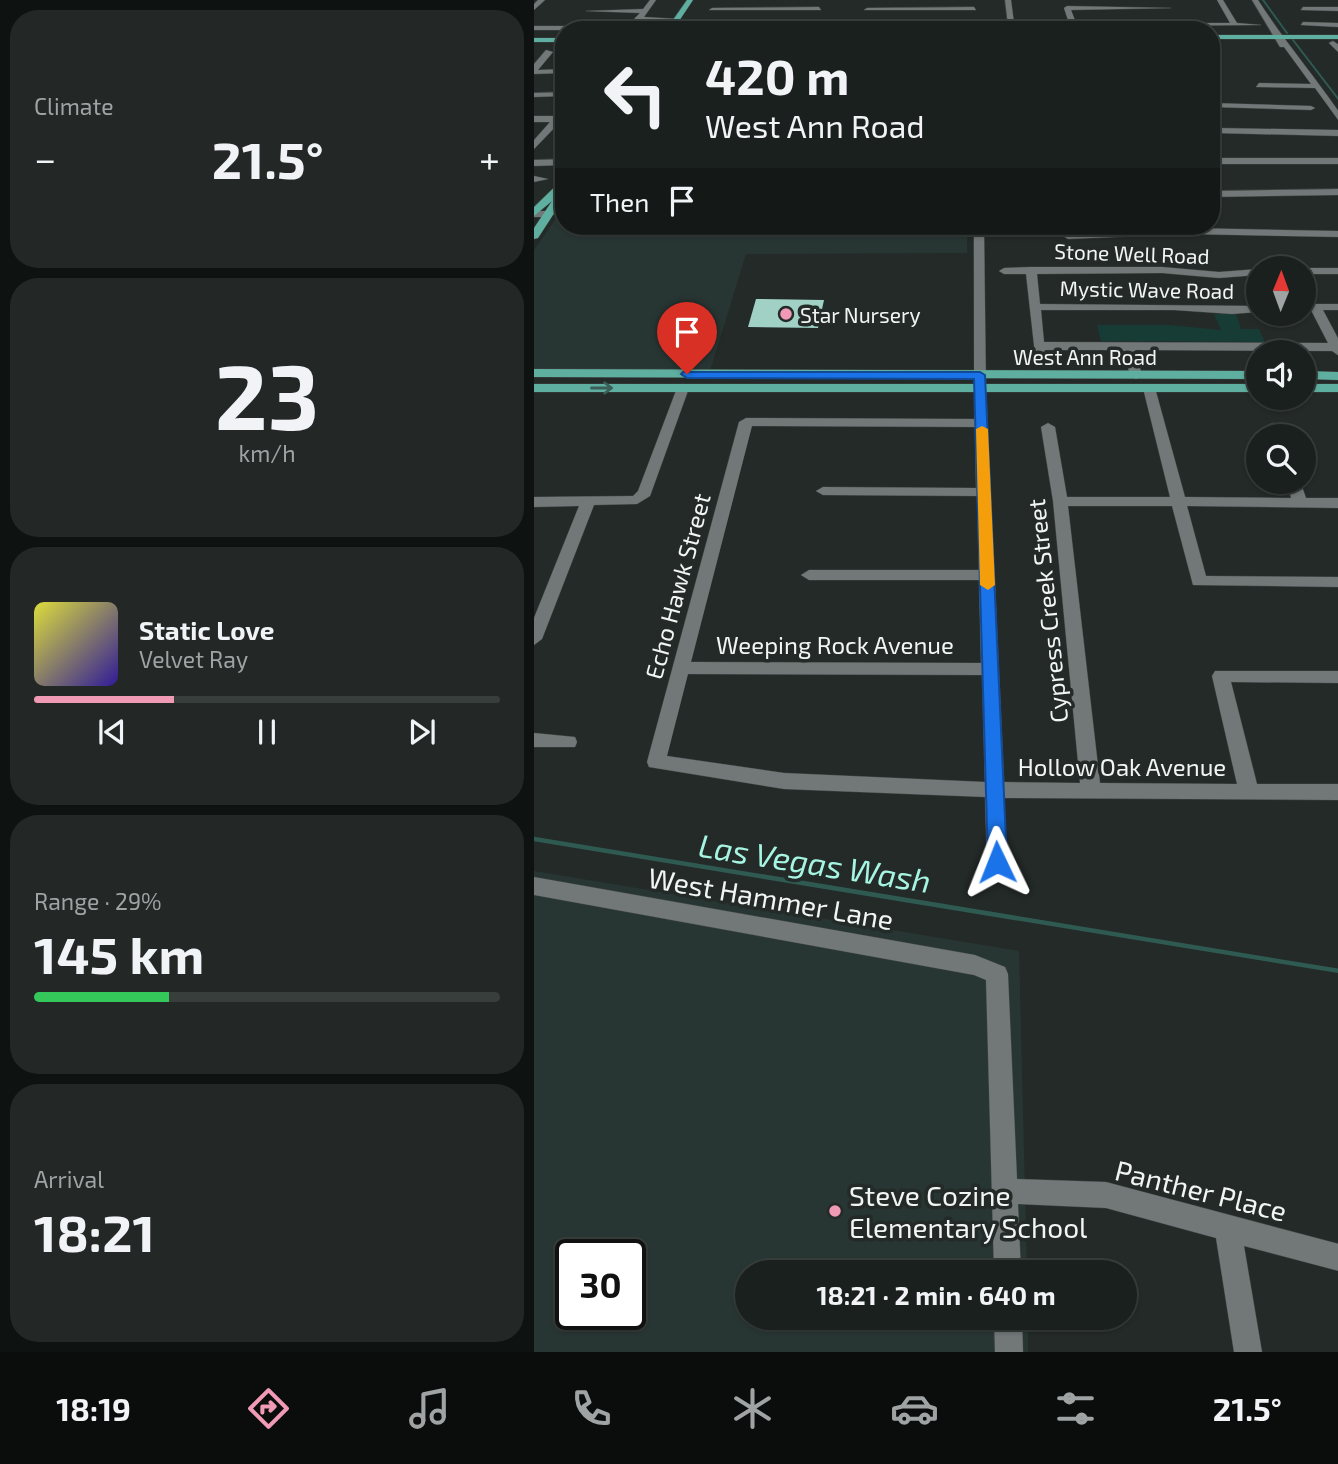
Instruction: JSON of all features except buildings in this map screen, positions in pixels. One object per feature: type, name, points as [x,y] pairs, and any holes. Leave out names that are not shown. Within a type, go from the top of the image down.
[{"type":"main road","points":[[676,19],[690,0]]},
{"type":"main road","points":[[1220,37],[1280,37],[1337,46]]},
{"type":"main road","points":[[534,40],[555,40]]},
{"type":"main road","points":[[534,214],[543,201],[554,195]]},
{"type":"main road","points":[[534,236],[555,204]]},
{"type":"main road","name":"West Ann Road","points":[[534,373],[685,381]]},
{"type":"main road","points":[[1052,388],[1137,381],[1130,375]]},
{"type":"main road","name":"West Ann Road","points":[[534,388],[685,381],[980,381],[1130,375],[1246,375]]},
{"type":"main road","points":[[1316,375],[1338,376]]},
{"type":"main road","points":[[1149,388],[1158,382],[1246,379]]},
{"type":"main road","name":"West Ann Road","points":[[980,381],[1052,388],[1246,388]]},
{"type":"main road","points":[[1316,388],[1338,388]]},
{"type":"street","points":[[534,8],[542,0]]},
{"type":"street","points":[[638,19],[653,0]]},
{"type":"street","points":[[815,21],[822,0]]},
{"type":"street","points":[[974,0],[974,21]]},
{"type":"street","points":[[1008,0],[1011,21]]},
{"type":"street","points":[[1164,0],[1174,21]]},
{"type":"street","points":[[1220,0],[1235,25]]},
{"type":"street","points":[[1255,0],[1295,62],[1301,66],[1338,119]]},
{"type":"street","points":[[1296,0],[1317,25]]},
{"type":"street","points":[[1072,21],[1067,8],[1168,8]]},
{"type":"street","points":[[712,10],[819,9]]},
{"type":"street","points":[[867,9],[974,9]]},
{"type":"street","points":[[1303,9],[1338,9]]},
{"type":"street","points":[[589,11],[644,11]]},
{"type":"street","points":[[638,19],[676,19]]},
{"type":"street","points":[[1302,24],[1338,25]]},
{"type":"street","points":[[1220,25],[1258,25]]},
{"type":"street","points":[[534,28],[555,28]]},
{"type":"street","points":[[534,70],[549,52]]},
{"type":"street","points":[[534,70],[555,71]]},
{"type":"street","points":[[1259,85],[1314,86]]},
{"type":"street","points":[[1272,85],[1288,108]]},
{"type":"street","points":[[534,94],[555,94]]},
{"type":"street","points":[[1220,103],[1311,108]]},
{"type":"street","points":[[534,119],[555,116]]},
{"type":"street","points":[[535,146],[555,122]]},
{"type":"street","points":[[549,130],[555,130]]},
{"type":"street","points":[[1220,131],[1338,133]]},
{"type":"street","points":[[1220,161],[1338,161]]},
{"type":"street","points":[[534,163],[555,162]]},
{"type":"street","points":[[1220,194],[1338,192]]},
{"type":"street","points":[[534,214],[549,214]]},
{"type":"street","points":[[1220,232],[1338,234]]},
{"type":"street","points":[[979,235],[980,381],[997,862]]},
{"type":"street","points":[[1031,270],[1040,360]]},
{"type":"street","name":"Stone Well Road","points":[[1004,271],[1162,270],[1218,275],[1246,273]]},
{"type":"street","points":[[1316,271],[1338,271]]},
{"type":"street","name":"Mystic Wave Road","points":[[1034,307],[1246,310]]},
{"type":"street","points":[[1316,307],[1338,307]]},
{"type":"street","points":[[1316,317],[1337,350]]},
{"type":"street","points":[[1038,346],[1337,350]]},
{"type":"street","points":[[1123,346],[1130,375]]},
{"type":"street","points":[[534,502],[628,502],[645,493],[685,381]]},
{"type":"street","points":[[1149,388],[1199,581],[1338,582]]},
{"type":"street","name":"Echo Hawk Street","points":[[656,762],[746,422],[982,423]]},
{"type":"street","name":"Cypress Creek Street","points":[[1048,427],[1060,501],[1091,790]]},
{"type":"street","points":[[823,492],[984,492]]},
{"type":"street","points":[[1297,494],[1300,502]]},
{"type":"street","points":[[1060,501],[1338,503]]},
{"type":"street","points":[[534,639],[588,502]]},
{"type":"street","points":[[809,575],[987,575]]},
{"type":"street","name":"Weeping Rock Avenue","points":[[680,668],[990,669]]},
{"type":"street","points":[[1249,792],[1221,676],[1338,677]]},
{"type":"street","points":[[534,740],[568,742]]},
{"type":"street","name":"Hollow Oak Avenue","points":[[656,762],[784,781],[995,790],[1338,792]]},
{"type":"street","name":"West Hammer Lane","points":[[534,886],[975,965],[997,974],[1005,1191]]},
{"type":"street","points":[[1005,1191],[1007,1260]]},
{"type":"street","name":"Panther Place","points":[[1005,1191],[1106,1195],[1338,1258]]},
{"type":"street","points":[[1228,1228],[1248,1352]]},
{"type":"street","points":[[1008,1330],[1009,1352]]},
{"type":"shaded area","points":[[555,220],[555,235],[967,235],[967,253],[746,254],[710,371],[534,370],[534,250]]},
{"type":"shaded area","points":[[534,871],[1019,951],[1027,1260],[735,1260],[735,1330],[1028,1330],[1028,1352],[534,1352]]},
{"type":"green space","points":[[1214,314],[1236,314],[1241,329],[1259,329],[1264,340],[1101,341],[1097,325],[1169,325],[1221,330]]},
{"type":"waterway","points":[[1263,0],[1287,33]]},
{"type":"waterway","points":[[1293,40],[1339,100]]},
{"type":"waterway","name":"Las Vegas Wash","points":[[534,839],[1339,971]]},
{"type":"slow traffic","points":[[982,429],[988,585]]},
{"type":"place","name":"Star Nursery","points":[[786,314]]},
{"type":"place","name":"Steve Cozine Elementary School","points":[[835,1211]]},
{"type":"route","points":[[687,374],[980,375],[997,862]]}]
